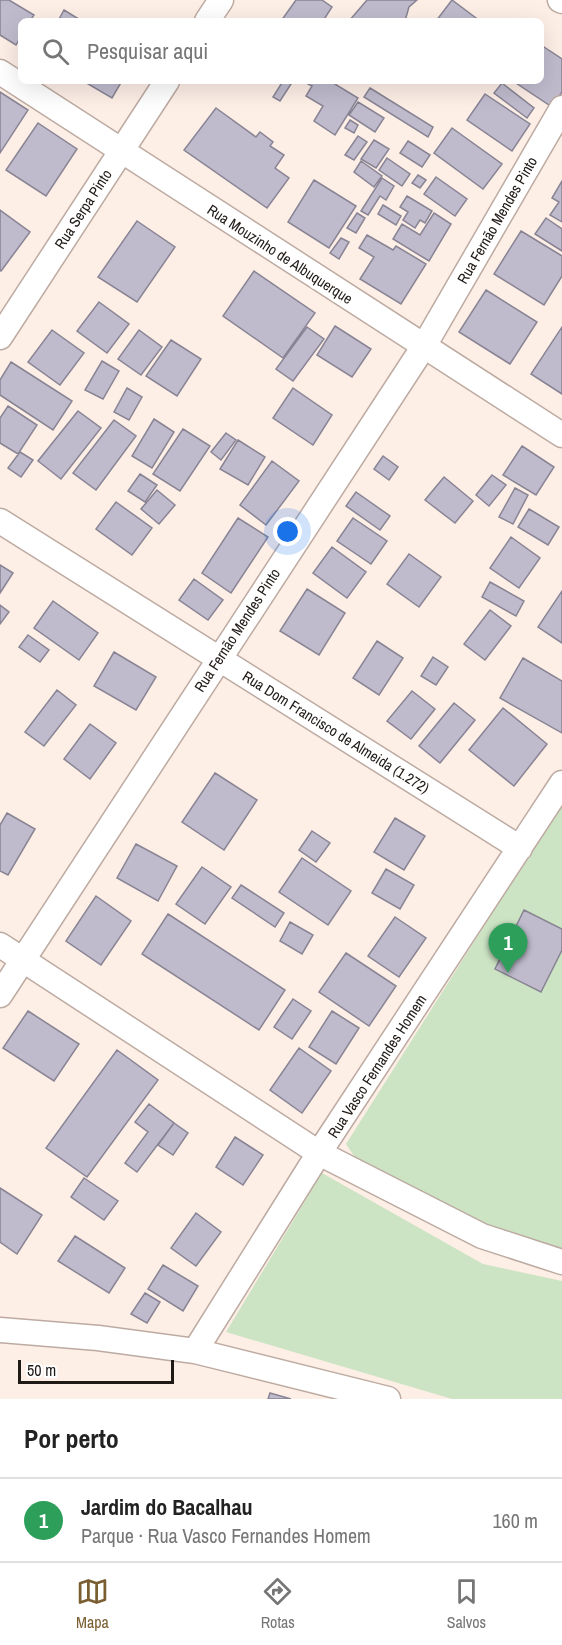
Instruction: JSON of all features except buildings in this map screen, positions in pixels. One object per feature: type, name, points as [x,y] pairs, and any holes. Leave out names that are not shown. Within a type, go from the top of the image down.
[{"type":"street","points":[[209,18],[221,0]]},
{"type":"street","name":"Rua Mouzinho de Albuquerque","points":[[0,72],[18,84]]},
{"type":"street","name":"Rua Mouzinho de Albuquerque","points":[[19,84],[562,435]]},
{"type":"street","name":"Rua Serpa Pinto","points":[[0,337],[165,84]]},
{"type":"street","name":"Rua Fernão Mendes Pinto","points":[[0,994],[424,346],[562,108]]},
{"type":"street","name":"Rua Dom Francisco de Almeida (1.272)","points":[[0,521],[520,848]]},
{"type":"street","name":"Rua Vasco Fernandes Homem","points":[[195,1351],[319,1153],[562,783]]},
{"type":"street","points":[[0,945],[319,1153],[482,1236],[562,1262]]},
{"type":"street","points":[[0,1330],[98,1338],[195,1351],[387,1399]]},
{"type":"green space","points":[[562,803],[562,1258],[370,1180],[346,1144]]},
{"type":"green space","points":[[322,1173],[483,1264],[562,1281],[562,1399],[452,1399],[226,1332]]},
{"type":"place","name":"Jardim do Bacalhau","points":[[508,973]]}]
